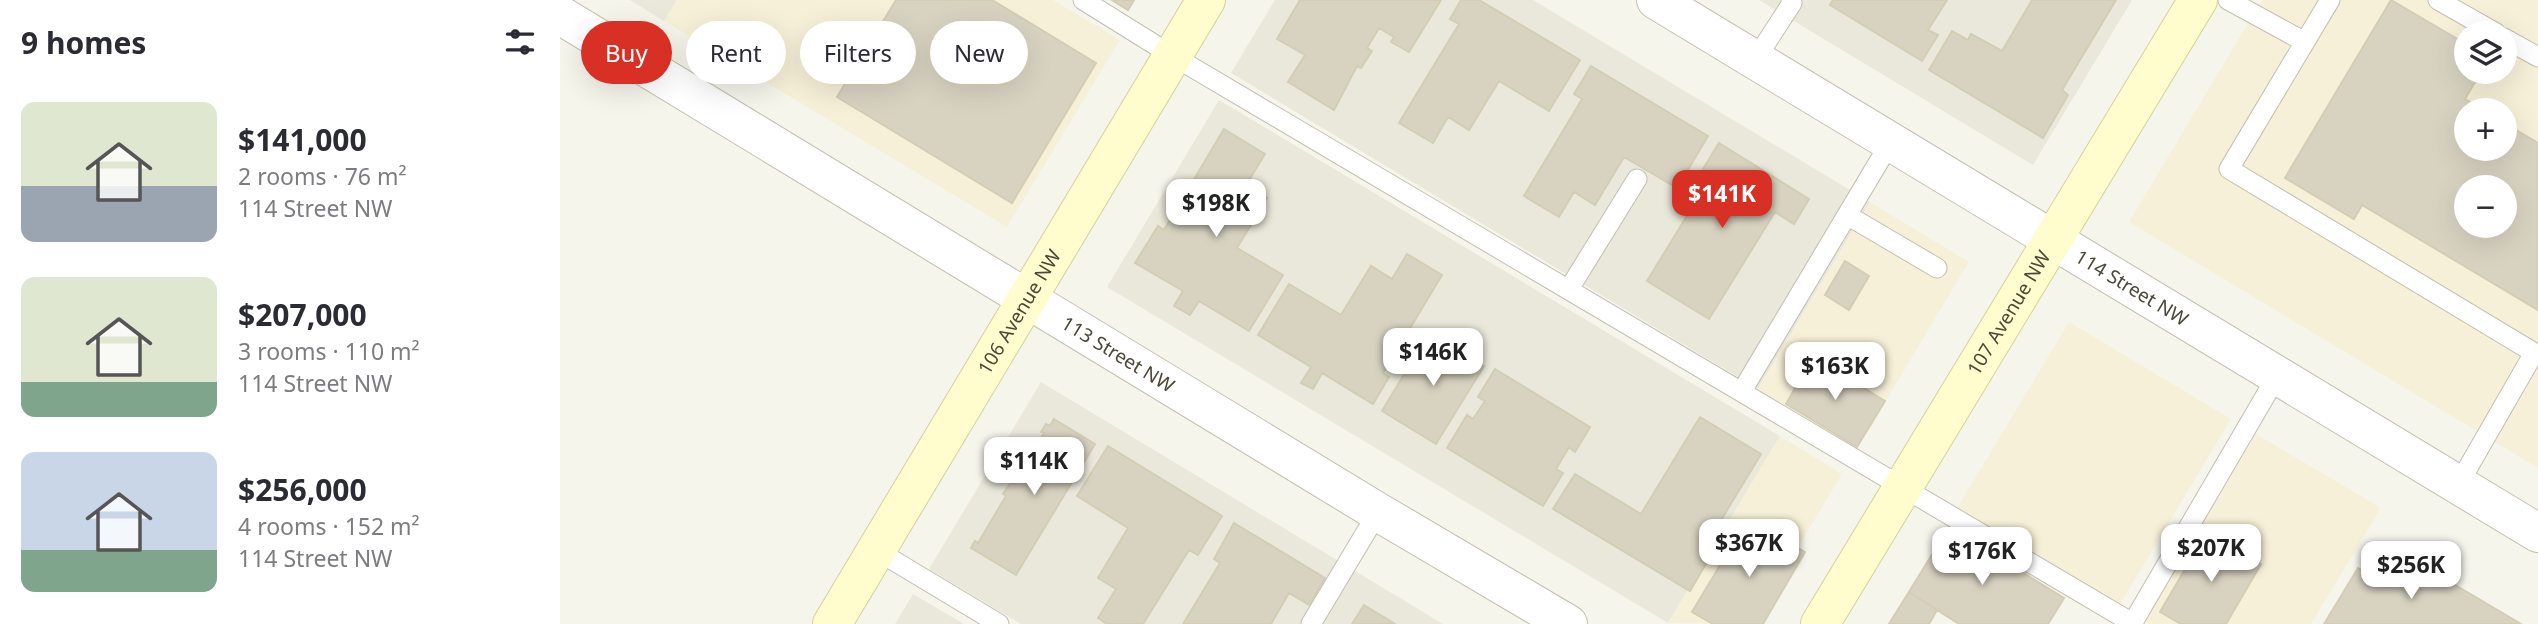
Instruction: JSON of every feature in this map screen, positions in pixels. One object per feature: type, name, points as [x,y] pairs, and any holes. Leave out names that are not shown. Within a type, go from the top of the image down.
[{"type":"street","name":"106 Avenue NW","points":[[832,624],[1206,0]]},
{"type":"street","name":"114 Street NW","points":[[1656,0],[2538,533]]},
{"type":"street","name":"107 Avenue NW","points":[[1820,624],[2198,0]]},
{"type":"street","name":"113 Street NW","points":[[560,15],[1378,512],[1569,624]]},
{"type":"lane","points":[[1083,0],[1172,56],[1903,485],[2133,624],[2277,376]]},
{"type":"lane","points":[[2228,0],[2305,42]]},
{"type":"lane","points":[[2330,0],[2229,169],[2536,354],[2458,485]]},
{"type":"lane","points":[[2438,0],[2475,21]]},
{"type":"lane","points":[[1755,60],[1796,1]]},
{"type":"lane","points":[[2517,45],[2538,57]]},
{"type":"lane","points":[[1742,391],[1890,143]]},
{"type":"lane","points":[[1569,289],[1637,179]]},
{"type":"lane","points":[[1847,215],[1937,268]]},
{"type":"lane","points":[[1311,624],[1378,512]]},
{"type":"lane","points":[[876,550],[999,624]]},
{"type":"shaded area","points":[[630,0],[677,0],[664,21]]},
{"type":"shaded area","points":[[677,0],[1053,0],[1120,40],[1007,227],[769,84],[786,84],[786,21],[686,21],[686,34],[672,26],[672,21],[664,21]]},
{"type":"shaded area","points":[[1275,0],[1533,0],[1870,202],[1758,389],[1231,73]]},
{"type":"shaded area","points":[[1759,0],[2132,0],[2033,165]]},
{"type":"shaded area","points":[[2262,0],[2538,0],[2538,468],[2129,222]]},
{"type":"shaded area","points":[[1219,100],[1780,436],[1668,623],[1107,287]]},
{"type":"shaded area","points":[[1870,202],[1969,262],[1857,449],[1758,389]]},
{"type":"shaded area","points":[[2069,322],[2231,419],[2119,606],[1957,508]]},
{"type":"shaded area","points":[[1041,382],[1443,624],[1021,624],[929,569]]},
{"type":"shaded area","points":[[2256,434],[2381,508],[2311,624],[2149,624],[2144,621]]},
{"type":"shaded area","points":[[1780,436],[1842,474],[1752,624],[1668,623]]},
{"type":"shaded area","points":[[913,594],[964,624],[895,624]]},
{"type":"building","points":[[896,0],[992,0],[1027,21],[930,21],[930,84],[1028,84],[1028,22],[1096,63],[1012,203],[837,97],[845,84],[916,84],[916,21],[883,21]]},
{"type":"building","points":[[1112,0],[1134,0],[1128,10]]},
{"type":"building","points":[[1300,0],[1441,0],[1409,52],[1391,42],[1394,37],[1379,28],[1367,48],[1372,51],[1361,68],[1357,66],[1334,110],[1288,82],[1305,55],[1277,39]]},
{"type":"building","points":[[1461,0],[1479,0],[1580,60],[1549,111],[1499,81],[1469,130],[1448,117],[1433,143],[1399,123],[1459,24],[1450,19]]},
{"type":"building","points":[[1833,0],[1947,0],[1928,30],[1938,35],[1922,61],[1830,5]]},
{"type":"building","points":[[2032,0],[2116,0],[2062,90],[2068,95],[2043,138],[1929,70],[1952,31],[1968,40],[1971,34],[2002,51]]},
{"type":"building","points":[[2391,0],[2454,37],[2454,84],[2474,84],[2466,98],[2454,98],[2454,161],[2517,161],[2517,131],[2538,143],[2538,310],[2362,205],[2354,219],[2285,178]]},
{"type":"building","points":[[1591,66],[1708,136],[1677,188],[1624,157],[1595,205],[1574,192],[1559,217],[1524,196],[1582,99],[1574,94]]},
{"type":"building","points":[[1224,129],[1265,154],[1246,185],[1267,198],[1237,248],[1283,275],[1249,331],[1199,301],[1190,315],[1174,306],[1183,291],[1135,263],[1158,226],[1164,230]]},
{"type":"building","points":[[1719,143],[1809,199],[1794,224],[1775,212],[1709,319],[1647,281],[1712,175],[1703,169]]},
{"type":"building","points":[[1407,254],[1442,275],[1383,373],[1389,377],[1373,404],[1322,373],[1313,389],[1301,383],[1311,367],[1258,335],[1289,284],[1341,315],[1371,266],[1392,279]]},
{"type":"building","points":[[1845,261],[1869,276],[1849,310],[1825,295]]},
{"type":"building","points":[[1429,333],[1484,366],[1436,444],[1382,411]]},
{"type":"building","points":[[1813,357],[1885,401],[1857,447],[1786,404]]},
{"type":"building","points":[[1495,369],[1590,427],[1575,452],[1569,447],[1556,469],[1563,473],[1543,506],[1447,448],[1467,415],[1473,419],[1485,401],[1478,397]]},
{"type":"building","points":[[1700,417],[1761,454],[1703,550],[1711,555],[1690,591],[1553,509],[1575,474],[1641,514]]},
{"type":"building","points":[[1054,419],[1095,444],[1016,575],[971,548],[975,541],[978,543],[1006,496],[1003,494],[1011,482],[1014,484],[1044,433],[1041,432],[1046,424],[1050,426]]},
{"type":"building","points":[[1108,446],[1222,516],[1198,555],[1189,550],[1143,624],[1107,624],[1098,618],[1116,589],[1098,578],[1128,528],[1077,496]]},
{"type":"building","points":[[1752,521],[1805,552],[1763,624],[1713,624],[1692,612],[1743,527],[1747,529]]},
{"type":"building","points":[[1234,523],[1325,578],[1309,605],[1289,593],[1271,624],[1183,624],[1220,563],[1214,559]]},
{"type":"building","points":[[1949,527],[2064,598],[2048,624],[1959,624],[1909,592]]},
{"type":"building","points":[[2207,532],[2261,564],[2226,624],[2181,624],[2160,612]]},
{"type":"building","points":[[2408,557],[2521,624],[2324,624],[2358,568],[2390,587]]},
{"type":"building","points":[[1909,592],[1937,610],[1929,624],[1889,624]]},
{"type":"building","points":[[1364,605],[1395,624],[1352,624]]}]
